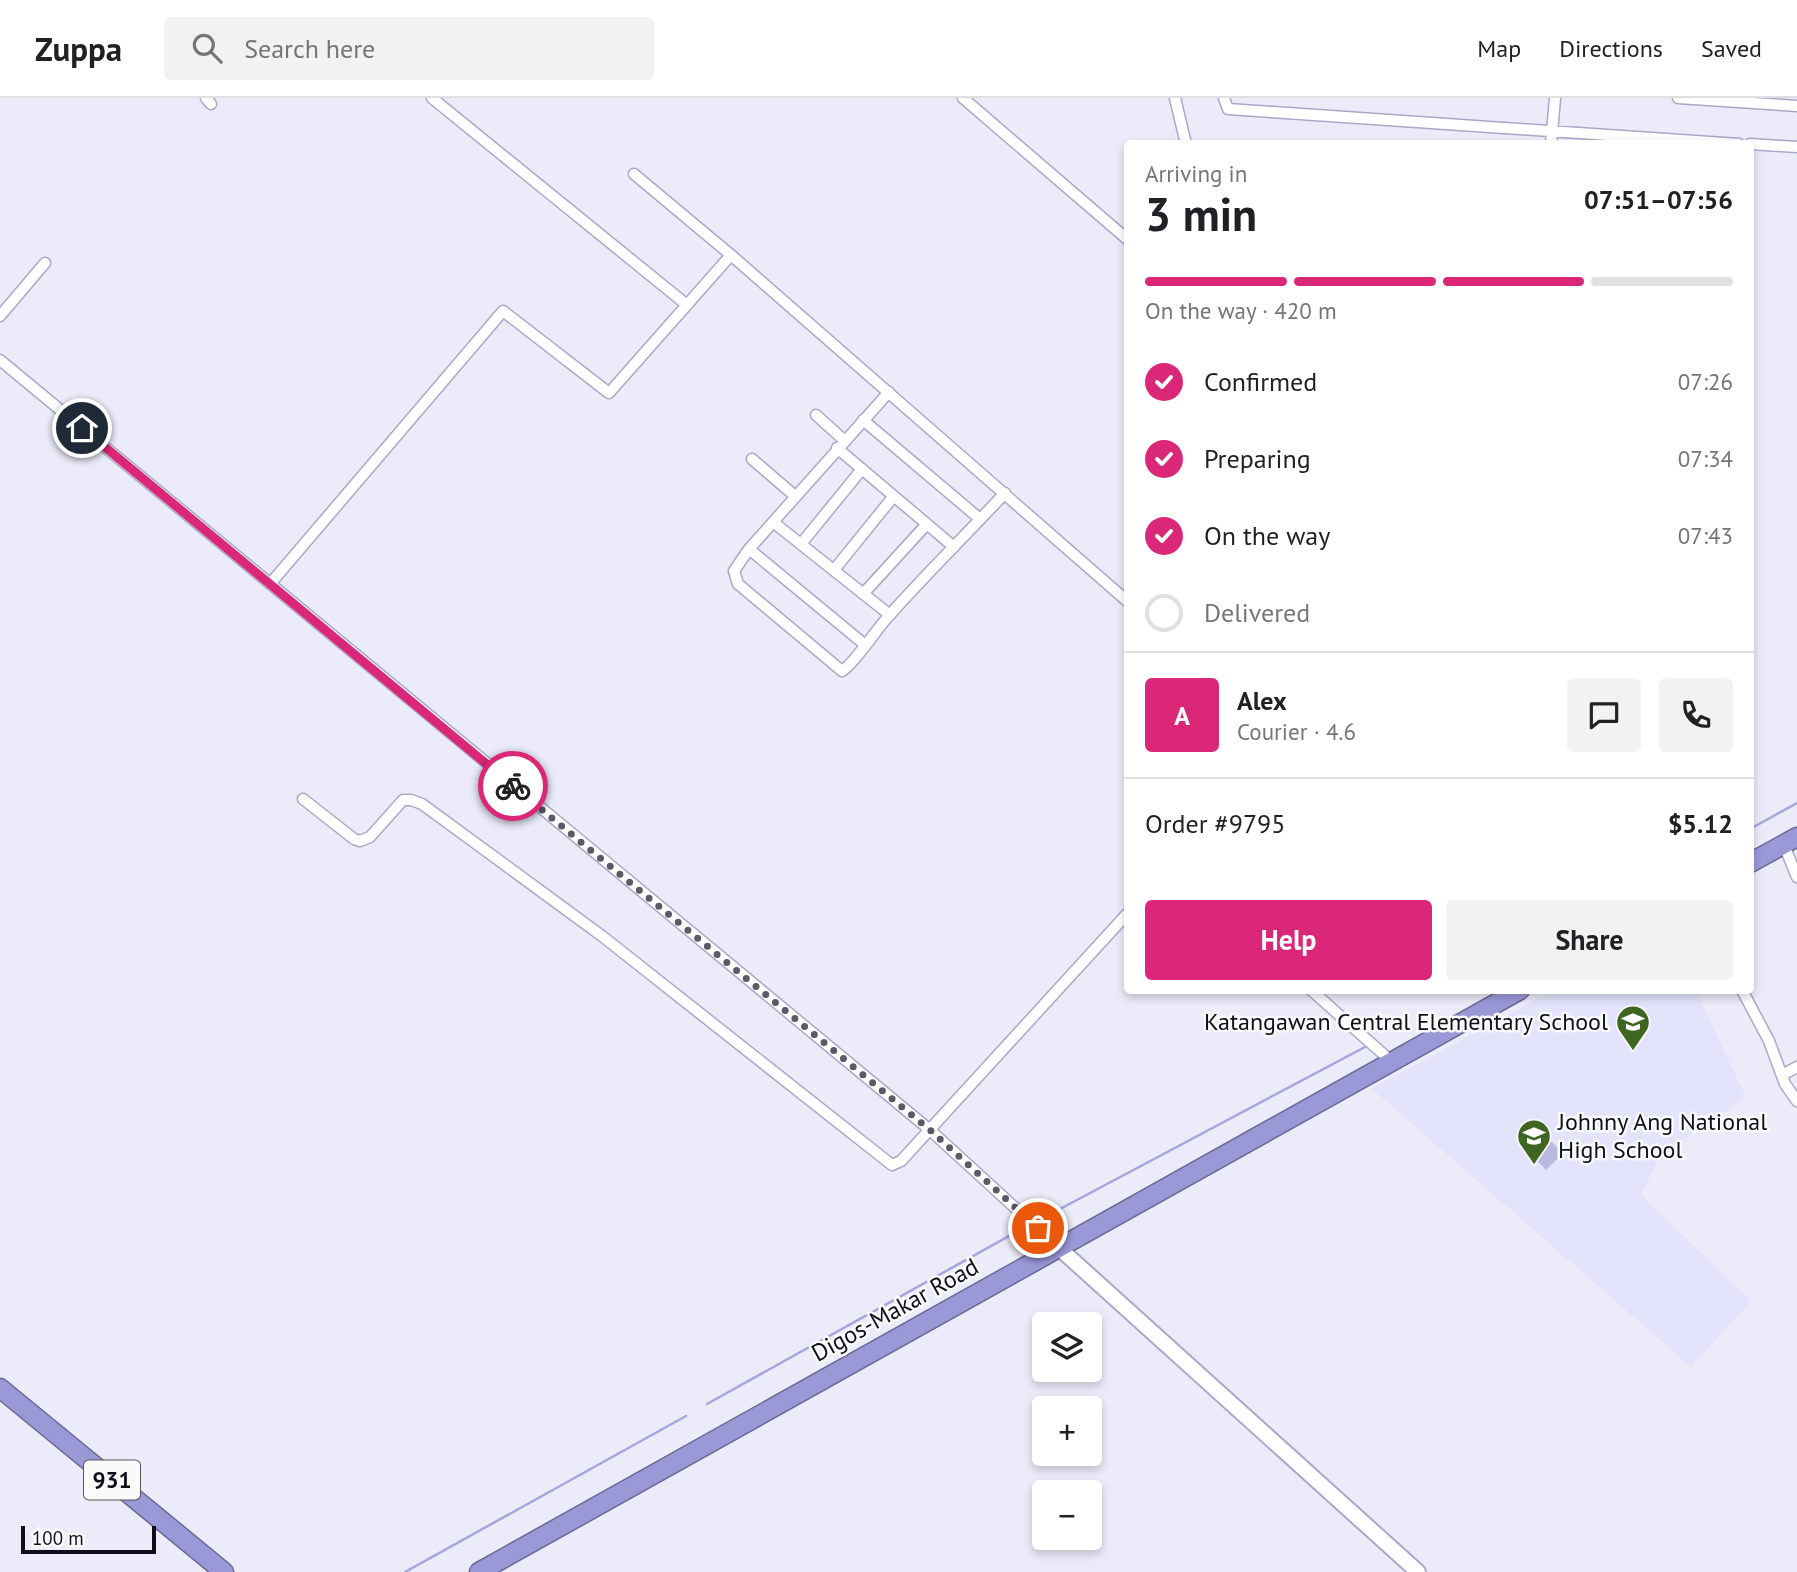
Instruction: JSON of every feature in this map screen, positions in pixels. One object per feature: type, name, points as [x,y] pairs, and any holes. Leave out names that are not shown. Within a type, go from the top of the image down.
[{"type":"highway","points":[[1754,861],[1790,841]]},
{"type":"highway","name":"Digos-Makar Road","points":[[479,1572],[1513,994]]},
{"type":"highway","name":"931","points":[[0,1388],[224,1572]]},
{"type":"highway","name":"931","points":[[0,1402],[207,1572]]},
{"type":"street","points":[[432,98],[687,305]]},
{"type":"street","points":[[962,98],[1124,236]]},
{"type":"street","points":[[1175,98],[1185,140]]},
{"type":"street","points":[[1224,98],[1227,109],[1681,140]]},
{"type":"street","points":[[1551,140],[1555,98]]},
{"type":"street","points":[[1678,98],[1748,100],[1797,106]]},
{"type":"street","points":[[1754,144],[1797,147]]},
{"type":"street","points":[[634,174],[1124,598]]},
{"type":"street","points":[[270,584],[503,311],[608,393],[731,256]]},
{"type":"street","points":[[0,316],[45,263]]},
{"type":"street","points":[[0,360],[930,1130],[1418,1572]]},
{"type":"street","points":[[889,393],[749,548],[733,571],[738,584],[837,668],[846,669],[890,615],[1005,493]]},
{"type":"street","points":[[816,415],[862,469],[954,547]]},
{"type":"street","points":[[863,420],[980,519]]},
{"type":"street","points":[[752,459],[795,496]]},
{"type":"street","points":[[801,544],[862,469]]},
{"type":"street","points":[[834,570],[893,496]]},
{"type":"street","points":[[773,522],[890,615]]},
{"type":"street","points":[[863,594],[926,525]]},
{"type":"street","points":[[749,548],[864,645]]},
{"type":"street","points":[[303,799],[360,841],[370,837],[402,800],[422,804],[601,936],[887,1163],[897,1164],[930,1130],[1124,917]]},
{"type":"street","points":[[1790,841],[1797,877]]},
{"type":"street","points":[[1316,994],[1391,1061]]},
{"type":"street","points":[[1744,994],[1769,1041],[1786,1084],[1797,1101]]},
{"type":"street","points":[[1782,1074],[1797,1067]]},
{"type":"shaded area","name":"Johnny Ang National High School","points":[[1546,994],[1697,994],[1746,1097],[1660,1156],[1641,1195],[1751,1301],[1691,1367],[1372,1089]]},
{"type":"shaded area","points":[[1535,1126],[1563,1153],[1546,1170],[1519,1142]]},
{"type":"waterway","points":[[1754,827],[1797,803]]},
{"type":"waterway","points":[[1043,1218],[1365,1047]]},
{"type":"waterway","points":[[707,1404],[1027,1226]]},
{"type":"waterway","points":[[405,1572],[686,1416]]},
{"type":"way so far","points":[[513,786],[930,1130],[1038,1228]]},
{"type":"place","name":"Katangawan Central Elementary School","points":[[1633,1052]]},
{"type":"place","name":"Johnny Ang National High School","points":[[1534,1166]]},
{"type":"route","points":[[82,428],[513,786]]}]
